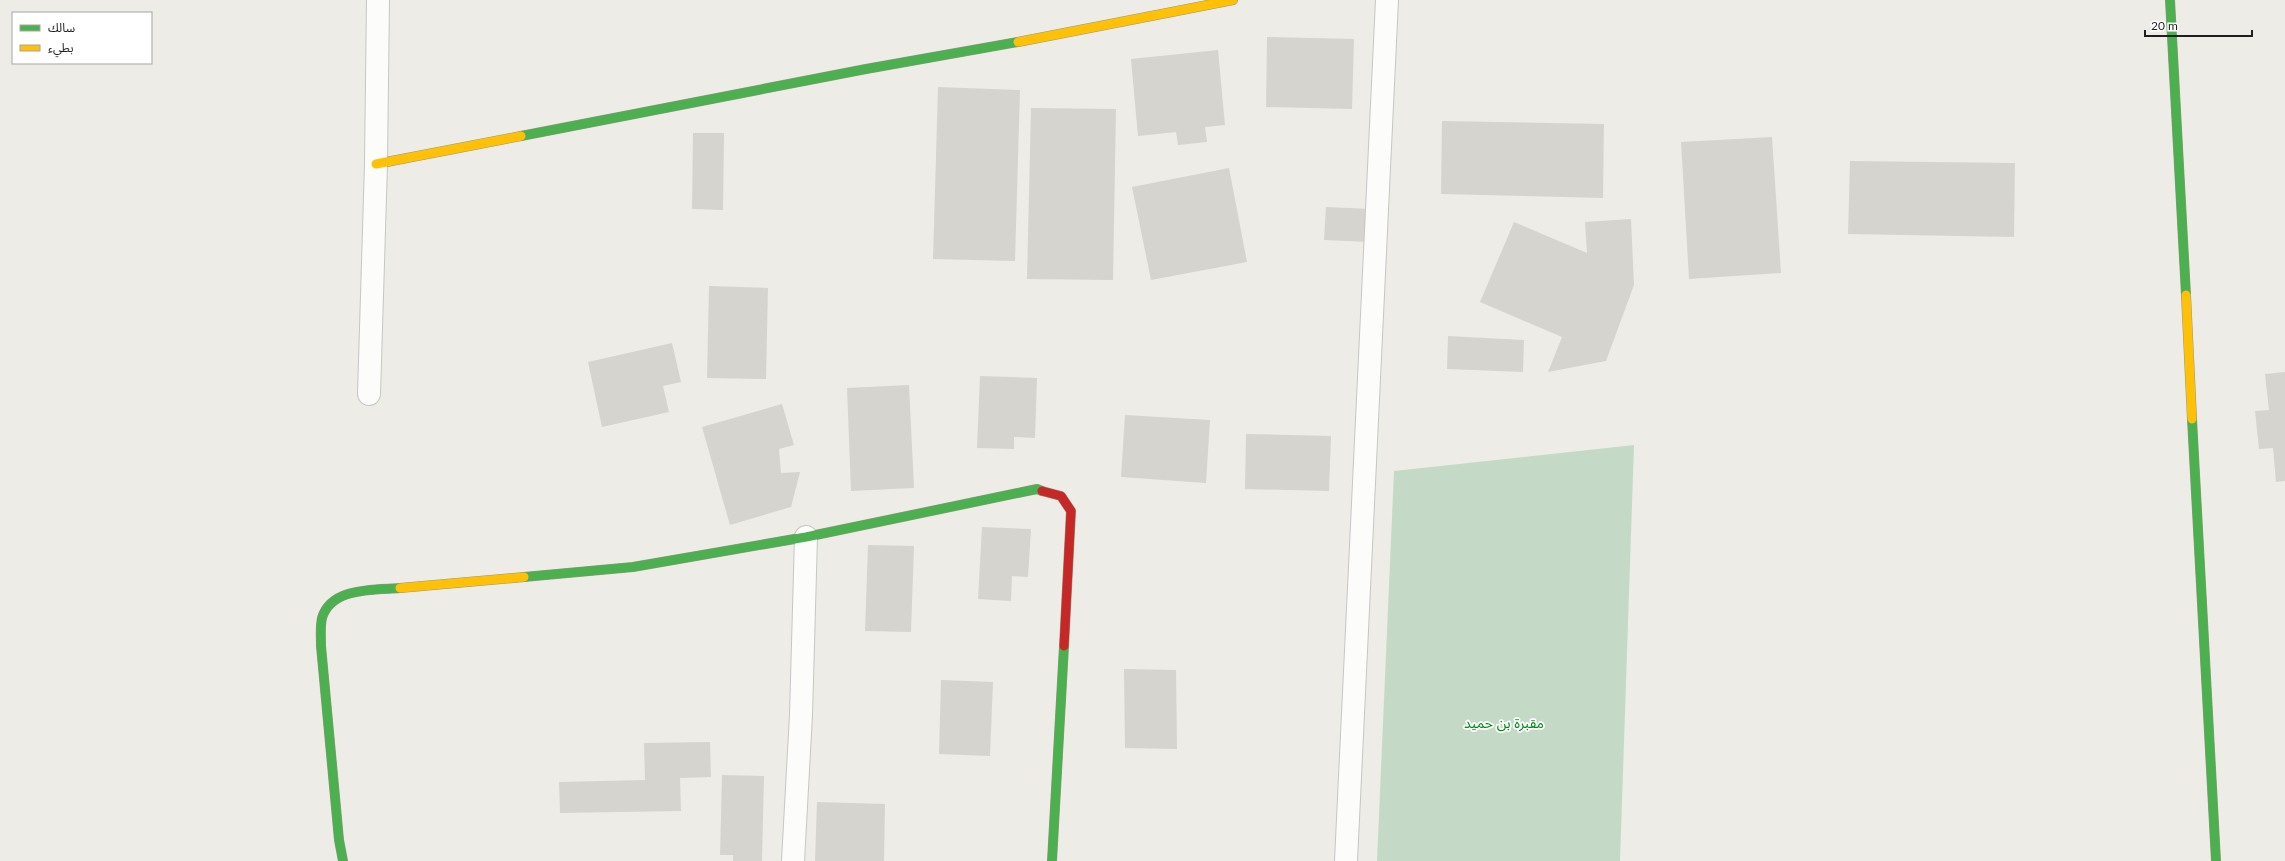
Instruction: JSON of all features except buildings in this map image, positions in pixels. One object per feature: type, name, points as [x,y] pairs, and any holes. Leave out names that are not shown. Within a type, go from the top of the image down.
[{"type":"street","points":[[369,394],[376,164],[378,0]]},
{"type":"street","points":[[376,164],[866,69],[1113,25],[1233,0]]},
{"type":"street","points":[[1346,861],[1387,0]]},
{"type":"street","points":[[2170,0],[2180,230],[2216,861]]},
{"type":"street","points":[[343,861],[339,840],[321,646],[321,618],[334,601],[352,592],[633,567],[806,536],[1037,489],[1061,496],[1071,510],[1071,534],[1052,861]]},
{"type":"street","points":[[792,861],[800,715],[806,536]]},
{"type":"green space","name":"مقبرة بن حميد","points":[[1634,445],[1620,861],[1377,861],[1394,471]]},
{"type":"traffic: fast","points":[[2170,0],[2186,295]]},
{"type":"traffic: fast","points":[[521,136],[866,69],[1018,42]]},
{"type":"traffic: fast","points":[[2192,419],[2216,861]]},
{"type":"traffic: fast","points":[[524,577],[633,567],[806,537],[1037,489],[1042,491]]},
{"type":"traffic: fast","points":[[343,861],[339,840],[321,646],[322,618],[327,608],[334,601],[344,595],[367,590],[400,588]]},
{"type":"traffic: fast","points":[[1052,861],[1064,646]]},
{"type":"traffic: slow","points":[[1018,42],[1233,0]]},
{"type":"traffic: slow","points":[[376,164],[521,136]]},
{"type":"traffic: slow","points":[[2186,295],[2192,419]]},
{"type":"traffic: slow","points":[[400,588],[524,577]]},
{"type":"traffic: jam","points":[[1042,491],[1061,496],[1071,511],[1064,646]]}]
